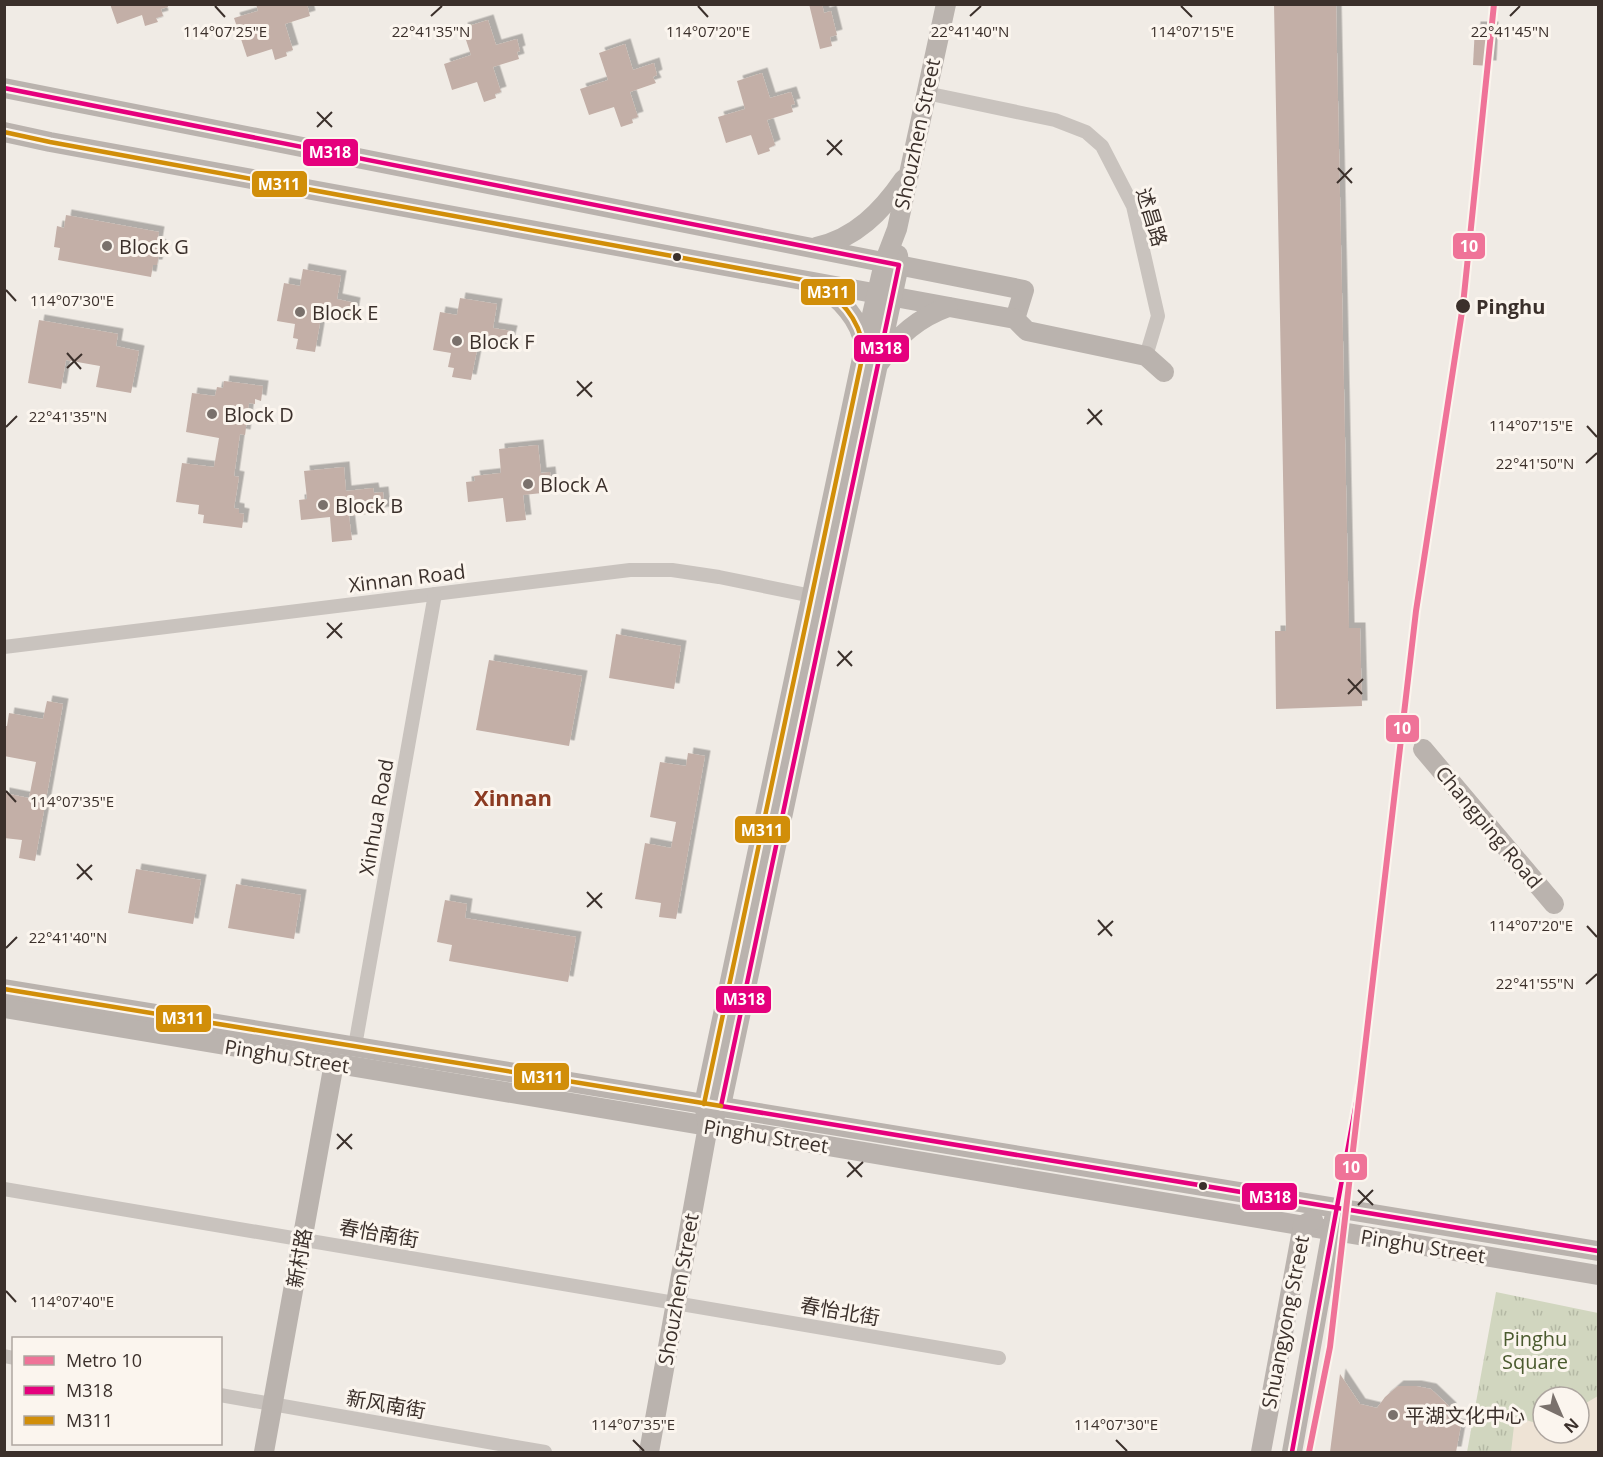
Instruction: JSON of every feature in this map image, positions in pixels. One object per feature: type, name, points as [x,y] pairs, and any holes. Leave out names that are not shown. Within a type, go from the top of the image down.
[{"type":"street","name":"Shouzhen Street","points":[[649,1452],[708,1126],[877,367],[885,295],[897,229],[946,4]]},
{"type":"street","points":[[4,88],[1024,290],[1015,319]]},
{"type":"street","name":"述昌路","points":[[926,93],[1055,120],[1086,132],[1102,146],[1133,206],[1158,316],[1146,356]]},
{"type":"street","points":[[4,132],[1015,319],[1027,331],[1146,356],[1164,372]]},
{"type":"street","points":[[812,248],[832,244],[849,235],[870,219],[892,196],[909,172]]},
{"type":"street","points":[[814,282],[828,291],[850,314],[863,336],[864,350]]},
{"type":"street","name":"Shouzhen Street","points":[[713,1105],[812,596],[864,350],[885,295]]},
{"type":"street","points":[[877,367],[886,352],[910,328],[933,313],[948,307]]},
{"type":"street","name":"Xinnan Road","points":[[4,647],[630,570],[661,570],[718,577],[812,596]]},
{"type":"street","name":"Xinhua Road","points":[[355,1046],[435,594]]},
{"type":"street","name":"Changping Road","points":[[1423,749],[1554,904]]},
{"type":"street","name":"Pinghu Street","points":[[4,988],[1599,1251]]},
{"type":"street","name":"Pinghu Street","points":[[4,1008],[1599,1275]]},
{"type":"street","name":"新村路","points":[[264,1452],[334,1064]]},
{"type":"street","name":"春怡南街","points":[[4,1189],[676,1303]]},
{"type":"street","name":"Shuangyong Street","points":[[1261,1452],[1303,1226],[1336,1208]]},
{"type":"street","name":"Shuangyong Street","points":[[1292,1452],[1336,1208]]},
{"type":"street","name":"春怡北街","points":[[676,1303],[999,1358]]},
{"type":"street","name":"新风南街","points":[[222,1395],[545,1452]]},
{"type":"green space","name":"Pinghu Square","points":[[1496,1292],[1598,1313],[1598,1452],[1467,1452]]},
{"type":"shaded area","points":[[1598,1396],[1598,1452],[1511,1452],[1515,1417],[1531,1422],[1531,1445],[1591,1445],[1591,1400]]},
{"type":"building","points":[[110,4],[167,4],[168,7],[161,9],[163,16],[156,18],[158,22],[145,26],[142,15],[117,24]]},
{"type":"building","points":[[256,4],[307,4],[310,16],[285,24],[293,50],[286,52],[287,56],[275,60],[272,49],[247,57],[234,18],[258,11]]},
{"type":"building","points":[[809,4],[822,4],[824,13],[831,11],[837,35],[830,37],[832,46],[820,49]]},
{"type":"building","points":[[1274,4],[1336,4],[1349,628],[1360,628],[1362,706],[1276,709],[1275,631],[1286,631]]},
{"type":"building","points":[[488,20],[496,45],[517,39],[520,51],[517,52],[519,59],[493,67],[501,92],[495,94],[496,98],[484,102],[477,82],[452,90],[444,64],[471,55],[462,28]]},
{"type":"building","points":[[1475,27],[1493,27],[1491,66],[1473,65]]},
{"type":"building","points":[[625,44],[633,70],[654,63],[657,75],[653,77],[656,83],[630,92],[638,117],[632,119],[633,123],[621,127],[614,107],[589,115],[580,89],[608,80],[599,53]]},
{"type":"building","points":[[762,73],[770,98],[791,92],[795,104],[791,105],[793,112],[767,120],[775,145],[769,148],[770,151],[758,155],[751,135],[726,143],[718,117],[745,109],[737,81]]},
{"type":"building","name":"Block G","points":[[66,215],[159,232],[157,244],[161,245],[157,265],[153,265],[151,277],[58,260],[60,248],[54,247],[57,226],[64,228]]},
{"type":"building","name":"Block E","points":[[303,269],[341,276],[337,299],[355,303],[353,315],[349,314],[348,321],[321,317],[315,352],[296,349],[298,339],[293,338],[295,324],[277,321],[284,283],[300,286]]},
{"type":"building","name":"Block F","points":[[460,298],[497,304],[493,328],[512,331],[509,343],[505,343],[504,350],[478,345],[471,380],[452,377],[454,368],[448,367],[451,353],[433,350],[440,312],[457,315]]},
{"type":"building","points":[[39,320],[118,334],[116,346],[139,351],[131,393],[96,387],[100,366],[66,360],[61,389],[28,383]]},
{"type":"building","points":[[224,381],[263,386],[261,401],[255,399],[255,404],[249,403],[245,435],[240,434],[234,476],[239,477],[234,508],[244,514],[242,528],[203,523],[204,515],[198,514],[199,505],[176,502],[182,463],[214,467],[219,438],[186,432],[192,393],[215,396],[217,387],[223,388]]},
{"type":"building","name":"Block A","points":[[538,445],[541,473],[550,472],[552,492],[523,495],[526,520],[506,522],[503,498],[468,502],[466,482],[475,481],[474,476],[501,473],[499,449]]},
{"type":"building","name":"Block B","points":[[344,467],[346,491],[373,488],[374,493],[383,492],[385,512],[349,516],[352,540],[332,542],[330,517],[301,520],[299,500],[307,499],[304,471]]},
{"type":"building","points":[[616,634],[681,646],[674,689],[609,678]]},
{"type":"building","points":[[489,660],[582,676],[569,746],[476,730]]},
{"type":"building","points":[[47,701],[63,704],[35,861],[19,858],[22,840],[4,838],[4,793],[29,798],[36,762],[4,756],[4,726],[7,726],[9,713],[43,719]]},
{"type":"building","points":[[688,753],[705,756],[676,919],[659,917],[661,903],[635,899],[645,843],[671,848],[676,822],[650,817],[660,762],[686,766]]},
{"type":"building","points":[[136,869],[201,880],[193,924],[128,913]]},
{"type":"building","points":[[236,884],[301,895],[294,939],[228,928]]},
{"type":"building","points":[[445,900],[467,904],[465,918],[576,937],[568,982],[449,961],[452,945],[437,942]]},
{"type":"building","name":"平湖文化中心","points":[[1340,1374],[1360,1404],[1377,1408],[1385,1397],[1398,1386],[1431,1389],[1451,1408],[1451,1423],[1461,1425],[1456,1452],[1330,1452]]},
{"type":"metro line","name":"10","points":[[1309,1452],[1330,1347],[1416,611],[1463,305],[1494,4]]},
{"type":"transit line","name":"M318","points":[[4,88],[899,265],[721,1106],[1598,1251]]},
{"type":"transit line","name":"M311","points":[[4,132],[814,282],[840,302],[853,318],[864,349],[704,1104]]},
{"type":"transit line","name":"M311","points":[[4,989],[721,1106]]},
{"type":"transit line","name":"M318","points":[[1292,1452],[1359,1087]]},
{"type":"place","name":"Block G","points":[[107,246]]},
{"type":"place","name":"Pinghu","points":[[1463,306]]},
{"type":"place","name":"Block E","points":[[300,312]]},
{"type":"place","name":"Block F","points":[[457,341]]},
{"type":"place","name":"Block D","points":[[212,414]]},
{"type":"place","name":"Block A","points":[[528,484]]},
{"type":"place","name":"Block B","points":[[323,505]]},
{"type":"place","name":"平湖文化中心","points":[[1393,1415]]},
{"type":"district","name":"Xinnan","points":[[513,797]]}]
